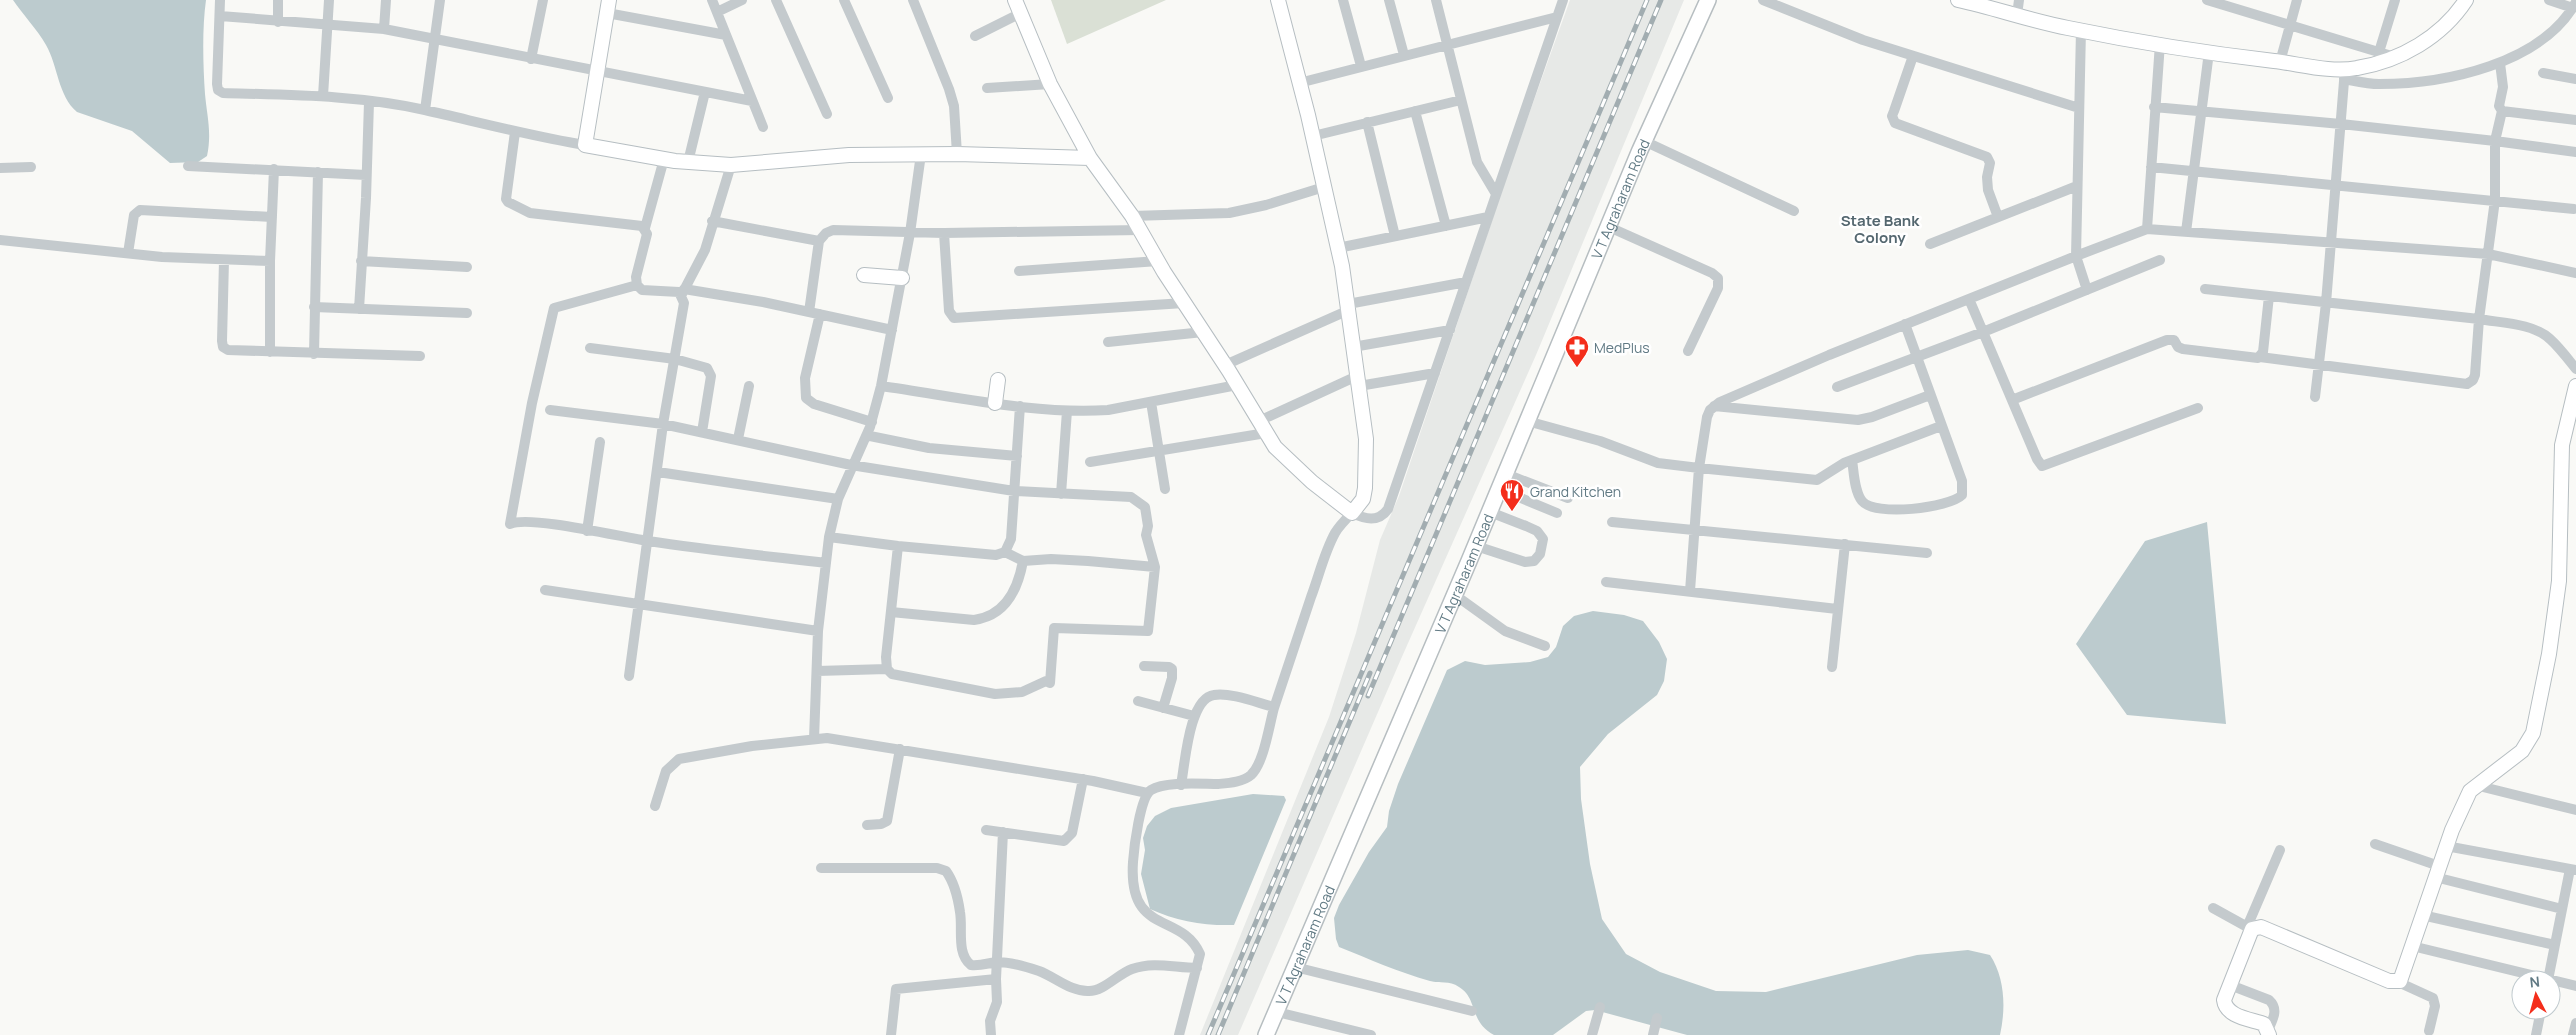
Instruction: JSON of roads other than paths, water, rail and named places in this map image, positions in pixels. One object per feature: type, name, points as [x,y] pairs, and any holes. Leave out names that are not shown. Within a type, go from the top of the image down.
[{"type":"main road","name":"V T Agraharam Road","points":[[1266,1035],[1476,546],[1644,141],[1708,0]]},
{"type":"street","points":[[220,0],[217,84],[220,92],[323,96],[425,110],[515,132],[688,162],[732,165],[800,158],[921,154],[1090,158]]},
{"type":"street","points":[[278,0],[278,22]]},
{"type":"street","points":[[323,96],[329,0]]},
{"type":"street","points":[[384,29],[386,0]]},
{"type":"street","points":[[425,110],[440,0]]},
{"type":"street","points":[[531,59],[543,0]]},
{"type":"street","points":[[712,0],[762,127]]},
{"type":"street","points":[[717,12],[742,0]]},
{"type":"street","points":[[776,0],[826,114]]},
{"type":"street","points":[[844,0],[888,98]]},
{"type":"street","points":[[913,0],[949,88],[954,106],[957,154]]},
{"type":"street","points":[[1015,0],[1050,84],[1090,158],[1132,216],[1158,261],[1238,385],[1275,447],[1352,513],[1367,520],[1382,516],[1388,509],[1563,0]]},
{"type":"street","points":[[1178,1035],[1200,954],[1188,936],[1152,919],[1142,908],[1136,892],[1133,862],[1142,804],[1152,789],[1165,786],[1227,783],[1245,779],[1251,775],[1258,763],[1274,707],[1329,544],[1336,531],[1362,499],[1365,488],[1366,439],[1338,248],[1278,0]]},
{"type":"street","points":[[1343,0],[1361,66]]},
{"type":"street","points":[[1389,0],[1404,55]]},
{"type":"street","points":[[1436,0],[1477,162],[1496,194]]},
{"type":"street","points":[[1763,0],[1863,40],[2079,108]]},
{"type":"street","points":[[1958,0],[2080,30],[2280,62],[2345,74],[2378,84],[2434,78],[2500,63],[2527,51],[2547,36],[2574,5],[2549,0]]},
{"type":"street","points":[[2017,15],[2019,0]]},
{"type":"street","points":[[2206,0],[2395,57]]},
{"type":"street","points":[[2280,62],[2297,0]]},
{"type":"street","points":[[2378,52],[2395,0]]},
{"type":"street","points":[[2345,74],[2395,57],[2434,36],[2451,21],[2466,0]]},
{"type":"street","points":[[585,145],[608,6],[726,35]]},
{"type":"street","points":[[975,36],[1021,13]]},
{"type":"street","points":[[220,16],[278,22],[328,23],[384,29],[752,101]]},
{"type":"street","points":[[1299,83],[1557,16]]},
{"type":"street","points":[[2080,30],[2076,256],[2087,290]]},
{"type":"street","points":[[2147,229],[2154,107],[2160,43]]},
{"type":"street","points":[[2186,232],[2209,52]]},
{"type":"street","points":[[1913,56],[1892,116],[1895,123],[1986,158],[1990,163],[1987,177],[1988,190],[1998,217]]},
{"type":"street","points":[[2012,400],[2167,340],[2174,340],[2183,349],[2256,359],[2260,357],[2467,384],[2473,380],[2495,200],[2495,141],[2502,111],[2499,106],[2503,87],[2500,63]]},
{"type":"street","points":[[2543,73],[2576,79]]},
{"type":"street","points":[[2315,397],[2326,303],[2345,74]]},
{"type":"street","points":[[987,88],[1050,84]]},
{"type":"street","points":[[688,162],[706,92]]},
{"type":"street","points":[[1312,136],[1461,100]]},
{"type":"street","points":[[358,309],[366,198],[369,102]]},
{"type":"street","points":[[2154,107],[2341,124],[2576,152]]},
{"type":"street","points":[[1415,111],[1446,226]]},
{"type":"street","points":[[2502,111],[2576,120]]},
{"type":"street","points":[[1367,122],[1395,236]]},
{"type":"street","points":[[515,132],[506,198],[511,205],[530,213],[638,224],[645,228]]},
{"type":"street","points":[[1644,141],[1794,211]]},
{"type":"street","points":[[814,739],[818,630],[829,537],[838,499],[851,465],[872,422],[881,386],[910,233],[921,154]]},
{"type":"street","points":[[664,159],[645,228],[647,234],[636,277],[637,285],[642,290],[683,292],[814,313],[892,330]]},
{"type":"street","points":[[629,676],[664,424],[684,308],[683,292],[705,250],[712,221],[732,165]]},
{"type":"street","points":[[188,166],[366,175]]},
{"type":"street","points":[[0,168],[31,167]]},
{"type":"street","points":[[2151,167],[2495,200],[2574,210]]},
{"type":"street","points":[[270,352],[270,261],[274,169]]},
{"type":"street","points":[[314,354],[318,172]]},
{"type":"street","points":[[1930,244],[2078,186]]},
{"type":"street","points":[[1132,216],[1229,213],[1259,207],[1324,187]]},
{"type":"street","points":[[128,253],[134,215],[140,210],[272,218]]},
{"type":"street","points":[[1338,248],[1488,217]]},
{"type":"street","points":[[712,221],[819,241]]},
{"type":"street","points":[[1608,226],[1712,273],[1718,278],[1718,288],[1688,351]]},
{"type":"street","points":[[872,422],[814,404],[806,398],[805,378],[814,313],[819,241],[826,233],[842,229],[944,234],[1140,230]]},
{"type":"street","points":[[1690,591],[1699,468],[1707,417],[1714,406],[1905,324],[2147,229],[2488,254],[2576,273]]},
{"type":"street","points":[[944,234],[949,311],[954,318],[1184,303]]},
{"type":"street","points":[[0,240],[128,253],[224,260],[270,261]]},
{"type":"street","points":[[224,260],[223,347],[232,351],[420,356]]},
{"type":"street","points":[[1837,387],[1983,332],[2160,260]]},
{"type":"street","points":[[361,261],[467,266]]},
{"type":"street","points":[[1019,271],[1158,261]]},
{"type":"street","points":[[864,275],[902,278]]},
{"type":"street","points":[[1225,366],[1348,307],[1466,282]]},
{"type":"street","points":[[637,285],[554,308],[532,403],[510,524],[516,521],[548,524],[648,541],[826,563]]},
{"type":"street","points":[[2205,290],[2479,319],[2530,328],[2550,338],[2576,369]]},
{"type":"street","points":[[2260,357],[2263,352],[2269,296]]},
{"type":"street","points":[[1969,299],[2037,459],[2045,466],[2198,408]]},
{"type":"street","points":[[314,307],[467,314]]},
{"type":"street","points":[[1852,460],[1858,492],[1863,501],[1869,506],[1891,509],[1947,504],[1962,495],[1963,486],[1905,324]]},
{"type":"street","points":[[1354,347],[1450,330]]},
{"type":"street","points":[[1108,342],[1203,332]]},
{"type":"street","points":[[590,348],[675,359],[703,365],[709,371],[702,432]]},
{"type":"street","points":[[1090,462],[1159,452],[1263,427],[1358,381],[1435,373]]},
{"type":"street","points":[[995,402],[998,380]]},
{"type":"street","points":[[881,386],[1067,411],[1108,410],[1238,385]]},
{"type":"street","points":[[738,439],[749,386]]},
{"type":"street","points":[[2398,982],[2403,975],[2446,846],[2463,806],[2475,785],[2522,751],[2535,726],[2550,654],[2558,581],[2561,465],[2572,423],[2576,386]]},
{"type":"street","points":[[1714,406],[1858,420],[1872,417],[1930,395]]},
{"type":"street","points":[[1151,402],[1165,489]]},
{"type":"street","points":[[1006,552],[1011,539],[1020,406]]},
{"type":"street","points":[[550,410],[664,424],[851,465],[1014,491],[1131,497],[1140,502],[1146,514],[1146,535],[1155,567],[1148,631],[1054,628],[1050,683],[1046,682],[1022,692],[995,694],[892,674],[887,668],[886,657],[898,546]]},
{"type":"street","points":[[1061,494],[1067,411]]},
{"type":"street","points":[[1527,421],[1591,438],[1658,463],[1817,480],[1852,460],[1941,426]]},
{"type":"street","points":[[870,436],[929,448],[1016,456]]},
{"type":"street","points":[[588,531],[600,442]]},
{"type":"street","points":[[658,472],[838,499]]},
{"type":"street","points":[[1506,474],[1568,498]]},
{"type":"street","points":[[1499,489],[1557,513]]},
{"type":"street","points":[[1476,546],[1525,562],[1534,561],[1540,554],[1543,539],[1537,531],[1490,512]]},
{"type":"street","points":[[1612,522],[1927,553]]},
{"type":"street","points":[[829,537],[898,546],[996,554],[1006,552]]},
{"type":"street","points":[[1832,667],[1845,544]]},
{"type":"street","points":[[1006,552],[1014,559],[1023,561],[1088,561],[1155,567]]},
{"type":"street","points":[[891,612],[974,620],[987,618],[995,614],[1016,589],[1023,561]]},
{"type":"street","points":[[1606,582],[1837,609]]},
{"type":"street","points":[[545,590],[818,630]]},
{"type":"street","points":[[1455,595],[1505,632],[1545,646]]},
{"type":"street","points":[[1144,666],[1169,667],[1172,671],[1163,708]]},
{"type":"street","points":[[816,672],[887,668]]},
{"type":"street","points":[[1181,785],[1194,716],[1204,699],[1216,694],[1274,707]]},
{"type":"street","points":[[1138,701],[1194,716]]},
{"type":"street","points":[[655,806],[666,771],[680,759],[814,739],[842,740],[1083,779],[1147,794]]},
{"type":"street","points":[[867,824],[881,824],[887,821],[900,749]]},
{"type":"street","points":[[986,830],[1059,842],[1068,839],[1072,833],[1083,779]]},
{"type":"street","points":[[2475,785],[2576,810]]},
{"type":"street","points":[[991,1035],[990,1021],[997,1002],[996,978],[1003,832]]},
{"type":"street","points":[[2375,844],[2437,872],[2562,910]]},
{"type":"street","points":[[2446,846],[2573,870],[2562,910],[2550,970]]},
{"type":"street","points":[[2269,1032],[2264,1024],[2227,1010],[2224,1000],[2280,850]]},
{"type":"street","points":[[821,868],[937,868],[946,871],[954,888],[960,912],[963,954],[967,961],[980,966],[998,962],[1039,972],[1069,986],[1089,992],[1100,988],[1118,975],[1143,966],[1159,964],[1197,968]]},
{"type":"street","points":[[2214,908],[2250,928],[2261,927],[2433,998],[2435,1006],[2429,1031]]},
{"type":"street","points":[[2422,916],[2555,945]]},
{"type":"street","points":[[2412,946],[2511,971]]},
{"type":"street","points":[[1295,968],[1472,1011]]},
{"type":"street","points":[[891,1035],[896,989],[996,978]]},
{"type":"street","points":[[2561,983],[2576,986]]},
{"type":"street","points":[[2230,985],[2269,1000],[2273,1004],[2275,1012],[2269,1032]]},
{"type":"street","points":[[1592,1035],[1600,1007]]},
{"type":"street","points":[[1277,1012],[1371,1035]]},
{"type":"street","points":[[1653,1035],[1657,1018]]},
{"type":"street","points":[[2536,1035],[2539,1020]]},
{"type":"street","points":[[2573,1035],[2576,1023]]},
{"type":"railway","points":[[1208,1035],[1647,0]]},
{"type":"railway","points":[[1368,696],[1661,0]]},
{"type":"railway","points":[[1218,1035],[1370,673]]},
{"type":"place","name":"MedPlus","points":[[1577,368]]},
{"type":"place","name":"Grand Kitchen","points":[[1512,512]]},
{"type":"district","name":"State Bank Colony","points":[[1880,228]]}]
